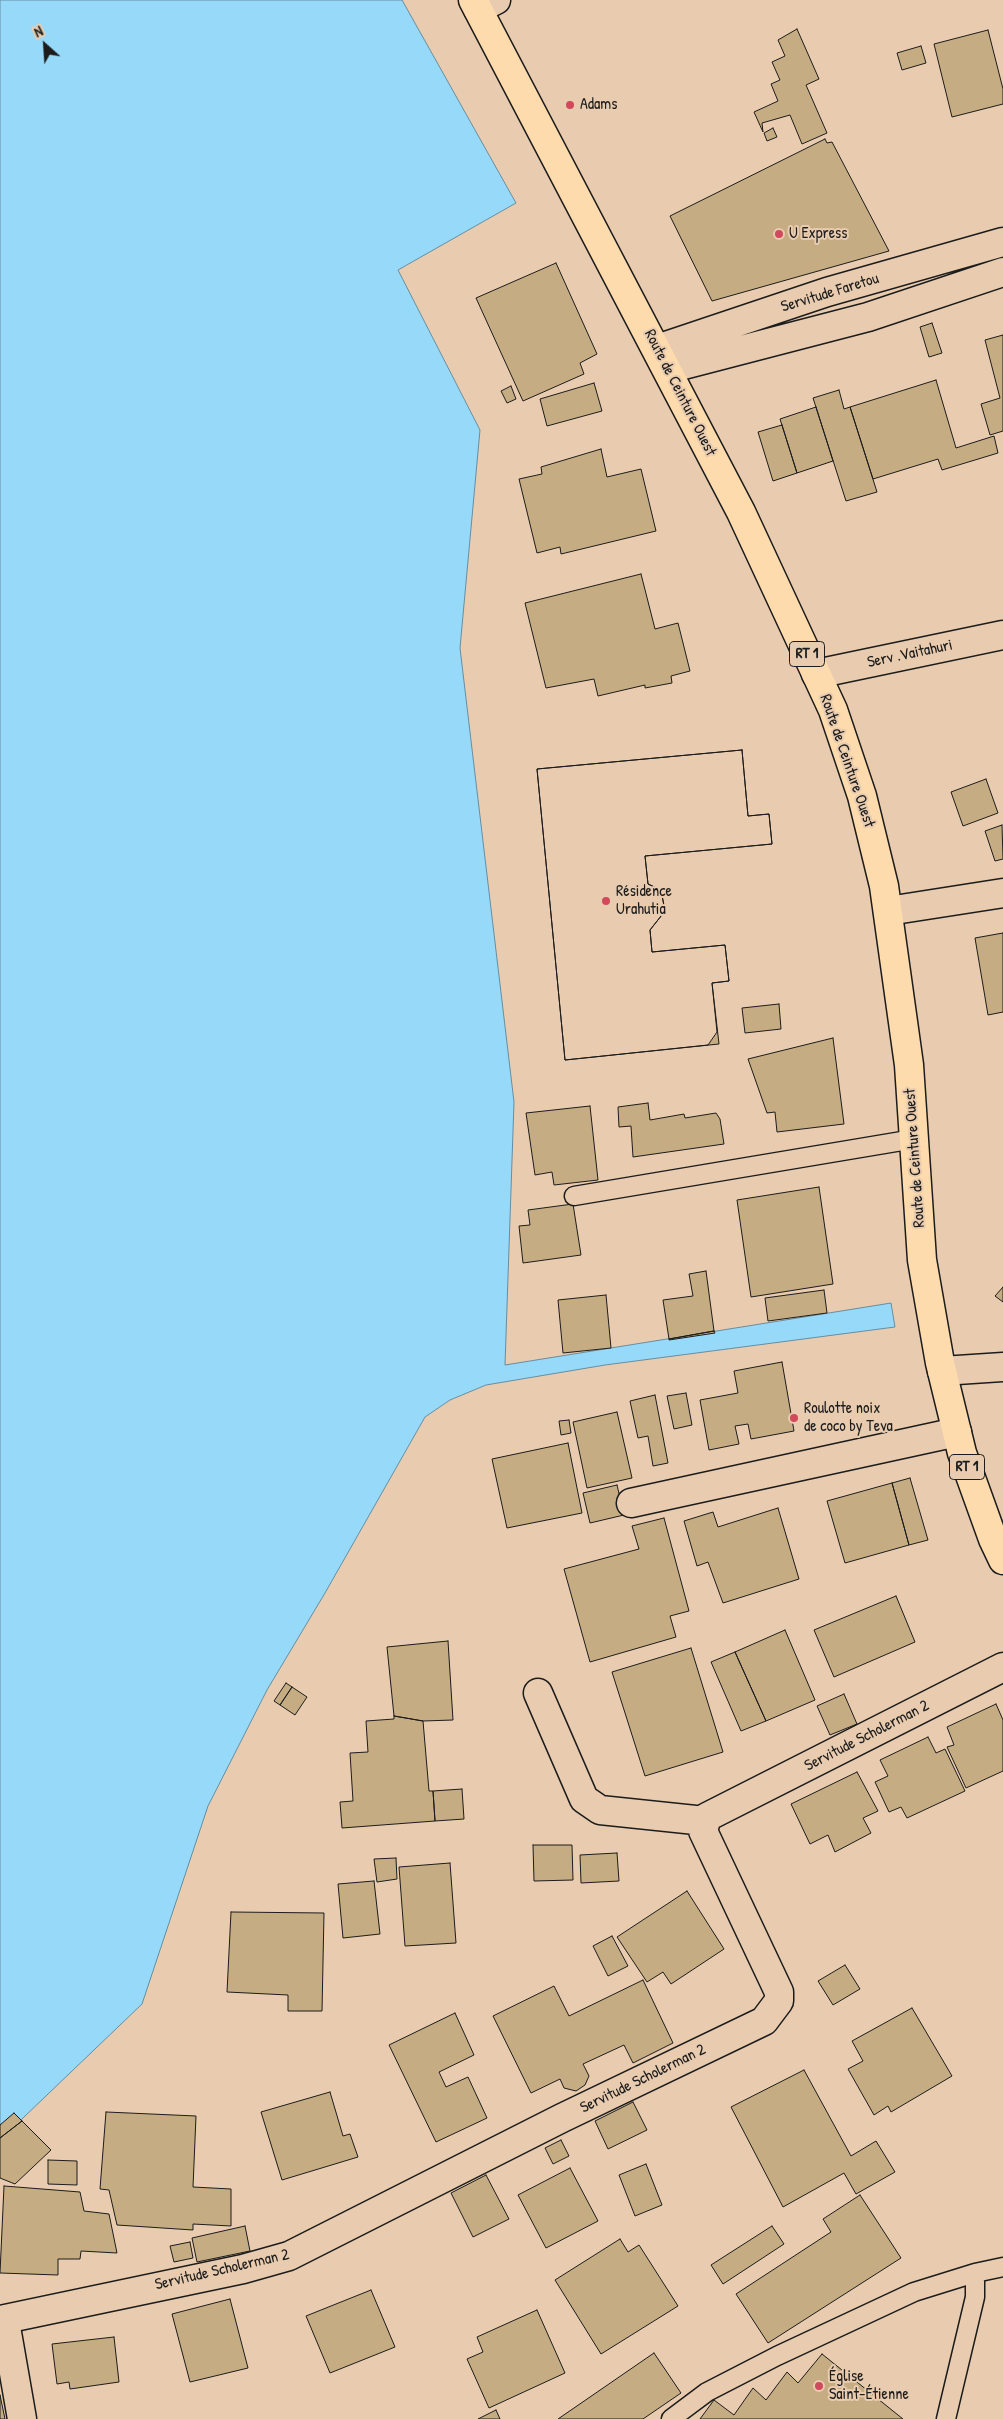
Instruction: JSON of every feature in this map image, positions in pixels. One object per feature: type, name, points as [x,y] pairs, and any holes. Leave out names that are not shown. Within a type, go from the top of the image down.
[{"type":"main road","name":"Route de Ceinture Ouest","points":[[482,3],[741,512],[833,710],[862,796],[876,851],[888,911],[909,1065],[922,1260],[942,1372],[956,1432],[993,1539],[1003,1560]]},
{"type":"street","name":"Servitude Faretou","points":[[663,359],[827,292],[1003,242]]},
{"type":"street","name":"Servitude Faretou","points":[[663,359],[868,317],[1003,272]]},
{"type":"street","name":"Serv .Vaitahuri","points":[[816,674],[1003,635]]},
{"type":"street","points":[[888,911],[1003,893]]},
{"type":"street","points":[[942,1372],[1003,1367]]},
{"type":"street","points":[[631,1503],[956,1432]]},
{"type":"street","name":"Servitude Scholerman 2","points":[[1,2320],[74,2303],[243,2269],[289,2256],[554,2122],[764,2021],[779,2002],[779,1992],[703,1831],[707,1817],[1003,1667]]},
{"type":"street","points":[[538,1693],[584,1799],[600,1810],[706,1821]]},
{"type":"street","points":[[1,2320],[6,2327],[22,2419]]},
{"type":"lane","points":[[574,1196],[914,1140]]},
{"type":"lane","points":[[671,2419],[707,2392],[777,2356],[914,2292],[975,2273],[1003,2268]]},
{"type":"lane","points":[[946,2419],[974,2297],[975,2273]]},
{"type":"water","points":[[0,0],[402,0],[516,203],[398,270],[480,430],[460,648],[514,1102],[505,1365],[891,1303],[895,1327],[605,1365],[486,1385],[450,1400],[425,1417],[325,1593],[267,1690],[208,1806],[142,2004],[0,2140]]},
{"type":"building","points":[[797,29],[819,79],[806,85],[827,133],[802,144],[790,115],[762,123],[763,132],[754,112],[778,101],[771,84],[780,80],[772,62],[785,56],[778,40]]},
{"type":"building","points":[[988,30],[1003,89],[1003,104],[952,117],[934,44]]},
{"type":"building","points":[[921,46],[926,63],[902,70],[897,53]]},
{"type":"building","points":[[773,128],[777,137],[767,141],[764,133]]},
{"type":"building","name":"U Express","points":[[825,139],[827,143],[832,142],[889,251],[712,301],[670,216]]},
{"type":"building","points":[[556,263],[597,354],[580,363],[584,374],[523,401],[476,298]]},
{"type":"building","points":[[932,323],[942,353],[929,357],[920,327]]},
{"type":"building","points":[[1003,335],[1003,431],[990,435],[981,404],[1000,398],[985,340]]},
{"type":"building","points":[[936,380],[956,448],[994,436],[998,453],[942,470],[938,459],[873,479],[850,407]]},
{"type":"building","points":[[594,383],[602,411],[547,426],[540,399]]},
{"type":"building","points":[[511,386],[516,399],[507,403],[501,391]]},
{"type":"building","points":[[839,390],[844,409],[850,407],[877,492],[846,501],[813,398]]},
{"type":"building","points":[[816,407],[833,461],[797,473],[780,419]]},
{"type":"building","points":[[782,425],[797,473],[773,481],[758,432]]},
{"type":"building","points":[[601,449],[607,477],[641,469],[656,531],[561,554],[560,547],[537,553],[519,479],[542,474],[541,467]]},
{"type":"building","points":[[641,574],[655,629],[678,623],[690,671],[671,676],[672,683],[645,688],[645,685],[598,696],[594,679],[546,688],[525,603]]},
{"type":"building","name":"Résidence Urahutia","points":[[742,750],[748,816],[769,814],[772,844],[645,856],[648,884],[661,890],[665,911],[650,930],[652,952],[725,945],[729,981],[712,983],[719,1044],[565,1060],[537,769]]},
{"type":"building","name":"Résidence Urahutia","points":[[742,750],[748,816],[769,814],[772,844],[645,856],[648,884],[661,890],[665,911],[650,930],[652,952],[725,945],[729,981],[712,983],[717,1032],[708,1045],[565,1060],[537,769]]},
{"type":"building","points":[[986,779],[998,813],[963,826],[951,792]]},
{"type":"building","points":[[1002,825],[1003,859],[995,861],[985,831]]},
{"type":"building","points":[[1003,933],[1003,1012],[988,1015],[975,938]]},
{"type":"building","points":[[779,1004],[781,1029],[745,1033],[742,1008]]},
{"type":"building","points":[[833,1038],[844,1124],[777,1132],[775,1112],[767,1113],[748,1059]]},
{"type":"building","points":[[648,1103],[650,1120],[684,1114],[685,1118],[716,1113],[720,1119],[724,1144],[633,1157],[631,1126],[619,1127],[618,1107]]},
{"type":"building","points":[[590,1106],[598,1180],[554,1185],[552,1172],[535,1175],[526,1113]]},
{"type":"building","points":[[819,1187],[833,1284],[751,1297],[737,1200]]},
{"type":"building","points":[[573,1204],[581,1255],[523,1263],[519,1226],[530,1225],[528,1210]]},
{"type":"building","points":[[706,1271],[714,1331],[669,1339],[663,1300],[693,1296],[689,1274]]},
{"type":"building","points":[[1003,1287],[1003,1302],[995,1296]]},
{"type":"building","points":[[824,1290],[827,1313],[768,1321],[765,1298]]},
{"type":"building","points":[[606,1295],[611,1348],[563,1353],[558,1300]]},
{"type":"building","points":[[714,1331],[715,1333],[669,1340],[669,1339]]},
{"type":"building","points":[[782,1362],[794,1431],[751,1439],[748,1424],[735,1426],[739,1444],[709,1450],[700,1400],[738,1393],[734,1371]]},
{"type":"building","points":[[686,1393],[692,1425],[674,1429],[667,1396]]},
{"type":"building","points":[[655,1395],[668,1463],[653,1466],[648,1436],[638,1438],[630,1401]]},
{"type":"building","points":[[617,1412],[632,1478],[587,1488],[573,1422]]},
{"type":"building","points":[[569,1420],[571,1433],[561,1435],[559,1421]]},
{"type":"building","points":[[568,1443],[582,1513],[507,1528],[492,1459]]},
{"type":"building","points":[[910,1478],[928,1540],[909,1545],[892,1483]]},
{"type":"building","points":[[892,1483],[909,1545],[845,1563],[827,1501]]},
{"type":"building","points":[[617,1485],[624,1515],[590,1523],[583,1493]]},
{"type":"building","points":[[778,1508],[799,1579],[723,1603],[708,1562],[697,1566],[684,1521],[713,1512],[718,1527]]},
{"type":"building","points":[[664,1518],[689,1611],[670,1616],[676,1637],[590,1662],[564,1569],[639,1549],[632,1526]]},
{"type":"building","points":[[896,1596],[915,1642],[834,1677],[814,1630]]},
{"type":"building","points":[[785,1630],[815,1700],[766,1721],[735,1652]]},
{"type":"building","points":[[448,1641],[453,1720],[423,1721],[394,1716],[387,1647]]},
{"type":"building","points":[[691,1648],[723,1752],[645,1776],[612,1672]]},
{"type":"building","points":[[735,1652],[766,1721],[741,1731],[711,1662]]},
{"type":"building","points":[[286,1683],[292,1687],[280,1705],[274,1701]]},
{"type":"building","points":[[292,1687],[307,1697],[295,1715],[280,1705]]},
{"type":"building","points":[[844,1694],[857,1724],[830,1735],[817,1706]]},
{"type":"building","points":[[996,1704],[1003,1720],[1003,1771],[966,1788],[947,1747],[954,1745],[947,1727]]},
{"type":"building","points":[[394,1716],[423,1721],[429,1791],[433,1791],[435,1821],[342,1828],[340,1802],[353,1801],[350,1753],[368,1752],[366,1721],[394,1719]]},
{"type":"building","points":[[928,1737],[936,1753],[945,1749],[965,1791],[907,1818],[901,1807],[889,1812],[875,1782],[888,1776],[880,1760]]},
{"type":"building","points":[[857,1772],[878,1811],[863,1818],[871,1833],[835,1852],[828,1835],[810,1844],[791,1804]]},
{"type":"building","points":[[462,1789],[464,1819],[435,1821],[433,1791]]},
{"type":"building","points":[[533,1845],[572,1845],[573,1880],[534,1881]]},
{"type":"building","points":[[617,1853],[619,1881],[581,1883],[580,1855]]},
{"type":"building","points":[[396,1858],[397,1879],[377,1882],[374,1859]]},
{"type":"building","points":[[450,1863],[456,1943],[405,1946],[399,1867]]},
{"type":"building","points":[[374,1881],[380,1934],[343,1938],[338,1884]]},
{"type":"building","points":[[687,1891],[724,1949],[671,1984],[663,1972],[647,1982],[617,1937]]},
{"type":"building","points":[[231,1912],[324,1913],[322,2011],[288,2011],[288,1995],[227,1992]]},
{"type":"building","points":[[612,1936],[628,1966],[608,1976],[593,1946]]},
{"type":"building","points":[[845,1965],[860,1989],[833,2005],[818,1981]]},
{"type":"building","points":[[643,1980],[673,2043],[633,2063],[624,2045],[583,2064],[589,2076],[585,2085],[576,2091],[564,2088],[560,2079],[531,2093],[493,2016],[554,1986],[569,2016]]},
{"type":"building","points":[[912,2008],[952,2076],[891,2112],[888,2106],[874,2115],[848,2069],[863,2061],[852,2041]]},
{"type":"building","points":[[455,2013],[474,2055],[439,2072],[446,2087],[468,2077],[487,2118],[436,2142],[389,2045]]},
{"type":"building","points":[[804,2070],[851,2156],[876,2141],[895,2172],[856,2194],[844,2173],[783,2207],[731,2107]]},
{"type":"building","points":[[330,2092],[343,2136],[350,2134],[358,2157],[282,2180],[261,2112]]},
{"type":"building","points":[[633,2102],[647,2130],[608,2149],[595,2121]]},
{"type":"building","points":[[106,2112],[196,2116],[193,2187],[231,2189],[231,2226],[193,2224],[193,2230],[117,2225],[109,2190],[100,2189]]},
{"type":"building","points":[[14,2113],[22,2121],[0,2138],[0,2125]]},
{"type":"building","points":[[22,2121],[51,2150],[15,2184],[0,2178],[0,2138]]},
{"type":"building","points":[[561,2140],[569,2156],[553,2164],[545,2148]]},
{"type":"building","points":[[48,2160],[77,2161],[77,2185],[48,2184]]},
{"type":"building","points":[[646,2164],[662,2205],[635,2216],[619,2175]]},
{"type":"building","points":[[570,2168],[598,2221],[546,2248],[518,2195]]},
{"type":"building","points":[[486,2175],[509,2219],[473,2237],[451,2193]]},
{"type":"building","points":[[4,2186],[80,2192],[84,2211],[109,2214],[117,2253],[81,2251],[80,2259],[58,2259],[58,2275],[0,2273]]},
{"type":"building","points":[[860,2195],[901,2258],[768,2343],[736,2294],[831,2232],[823,2219]]},
{"type":"building","points":[[245,2226],[250,2251],[197,2262],[192,2238]]},
{"type":"building","points":[[772,2226],[784,2244],[723,2284],[711,2265]]},
{"type":"building","points":[[620,2239],[628,2252],[639,2245],[678,2306],[601,2354],[555,2280]]},
{"type":"building","points":[[190,2242],[193,2258],[174,2262],[170,2246]]},
{"type":"building","points":[[371,2290],[395,2347],[330,2373],[306,2316]]},
{"type":"building","points":[[230,2299],[248,2368],[190,2382],[172,2314]]},
{"type":"building","points":[[537,2310],[565,2373],[489,2408],[467,2359],[483,2352],[477,2337]]},
{"type":"building","points":[[114,2337],[119,2382],[70,2389],[69,2382],[57,2384],[52,2344]]},
{"type":"building","points":[[654,2353],[681,2393],[643,2419],[558,2419]]},
{"type":"building","name":"Église Saint-Étienne","points":[[822,2354],[903,2419],[700,2419],[714,2400],[734,2415],[753,2388],[766,2400],[787,2372],[798,2383]]},
{"type":"building","points":[[0,2395],[5,2419],[0,2419]]},
{"type":"building","points":[[496,2410],[500,2419],[478,2419]]},
{"type":"place","name":"Adams","points":[[570,105]]},
{"type":"place","name":"U Express","points":[[779,234]]},
{"type":"place","name":"Résidence Urahutia","points":[[606,901]]},
{"type":"place","name":"Roulotte noix de coco by Teva","points":[[794,1418]]},
{"type":"place","name":"Église Saint-Étienne","points":[[819,2386]]}]
